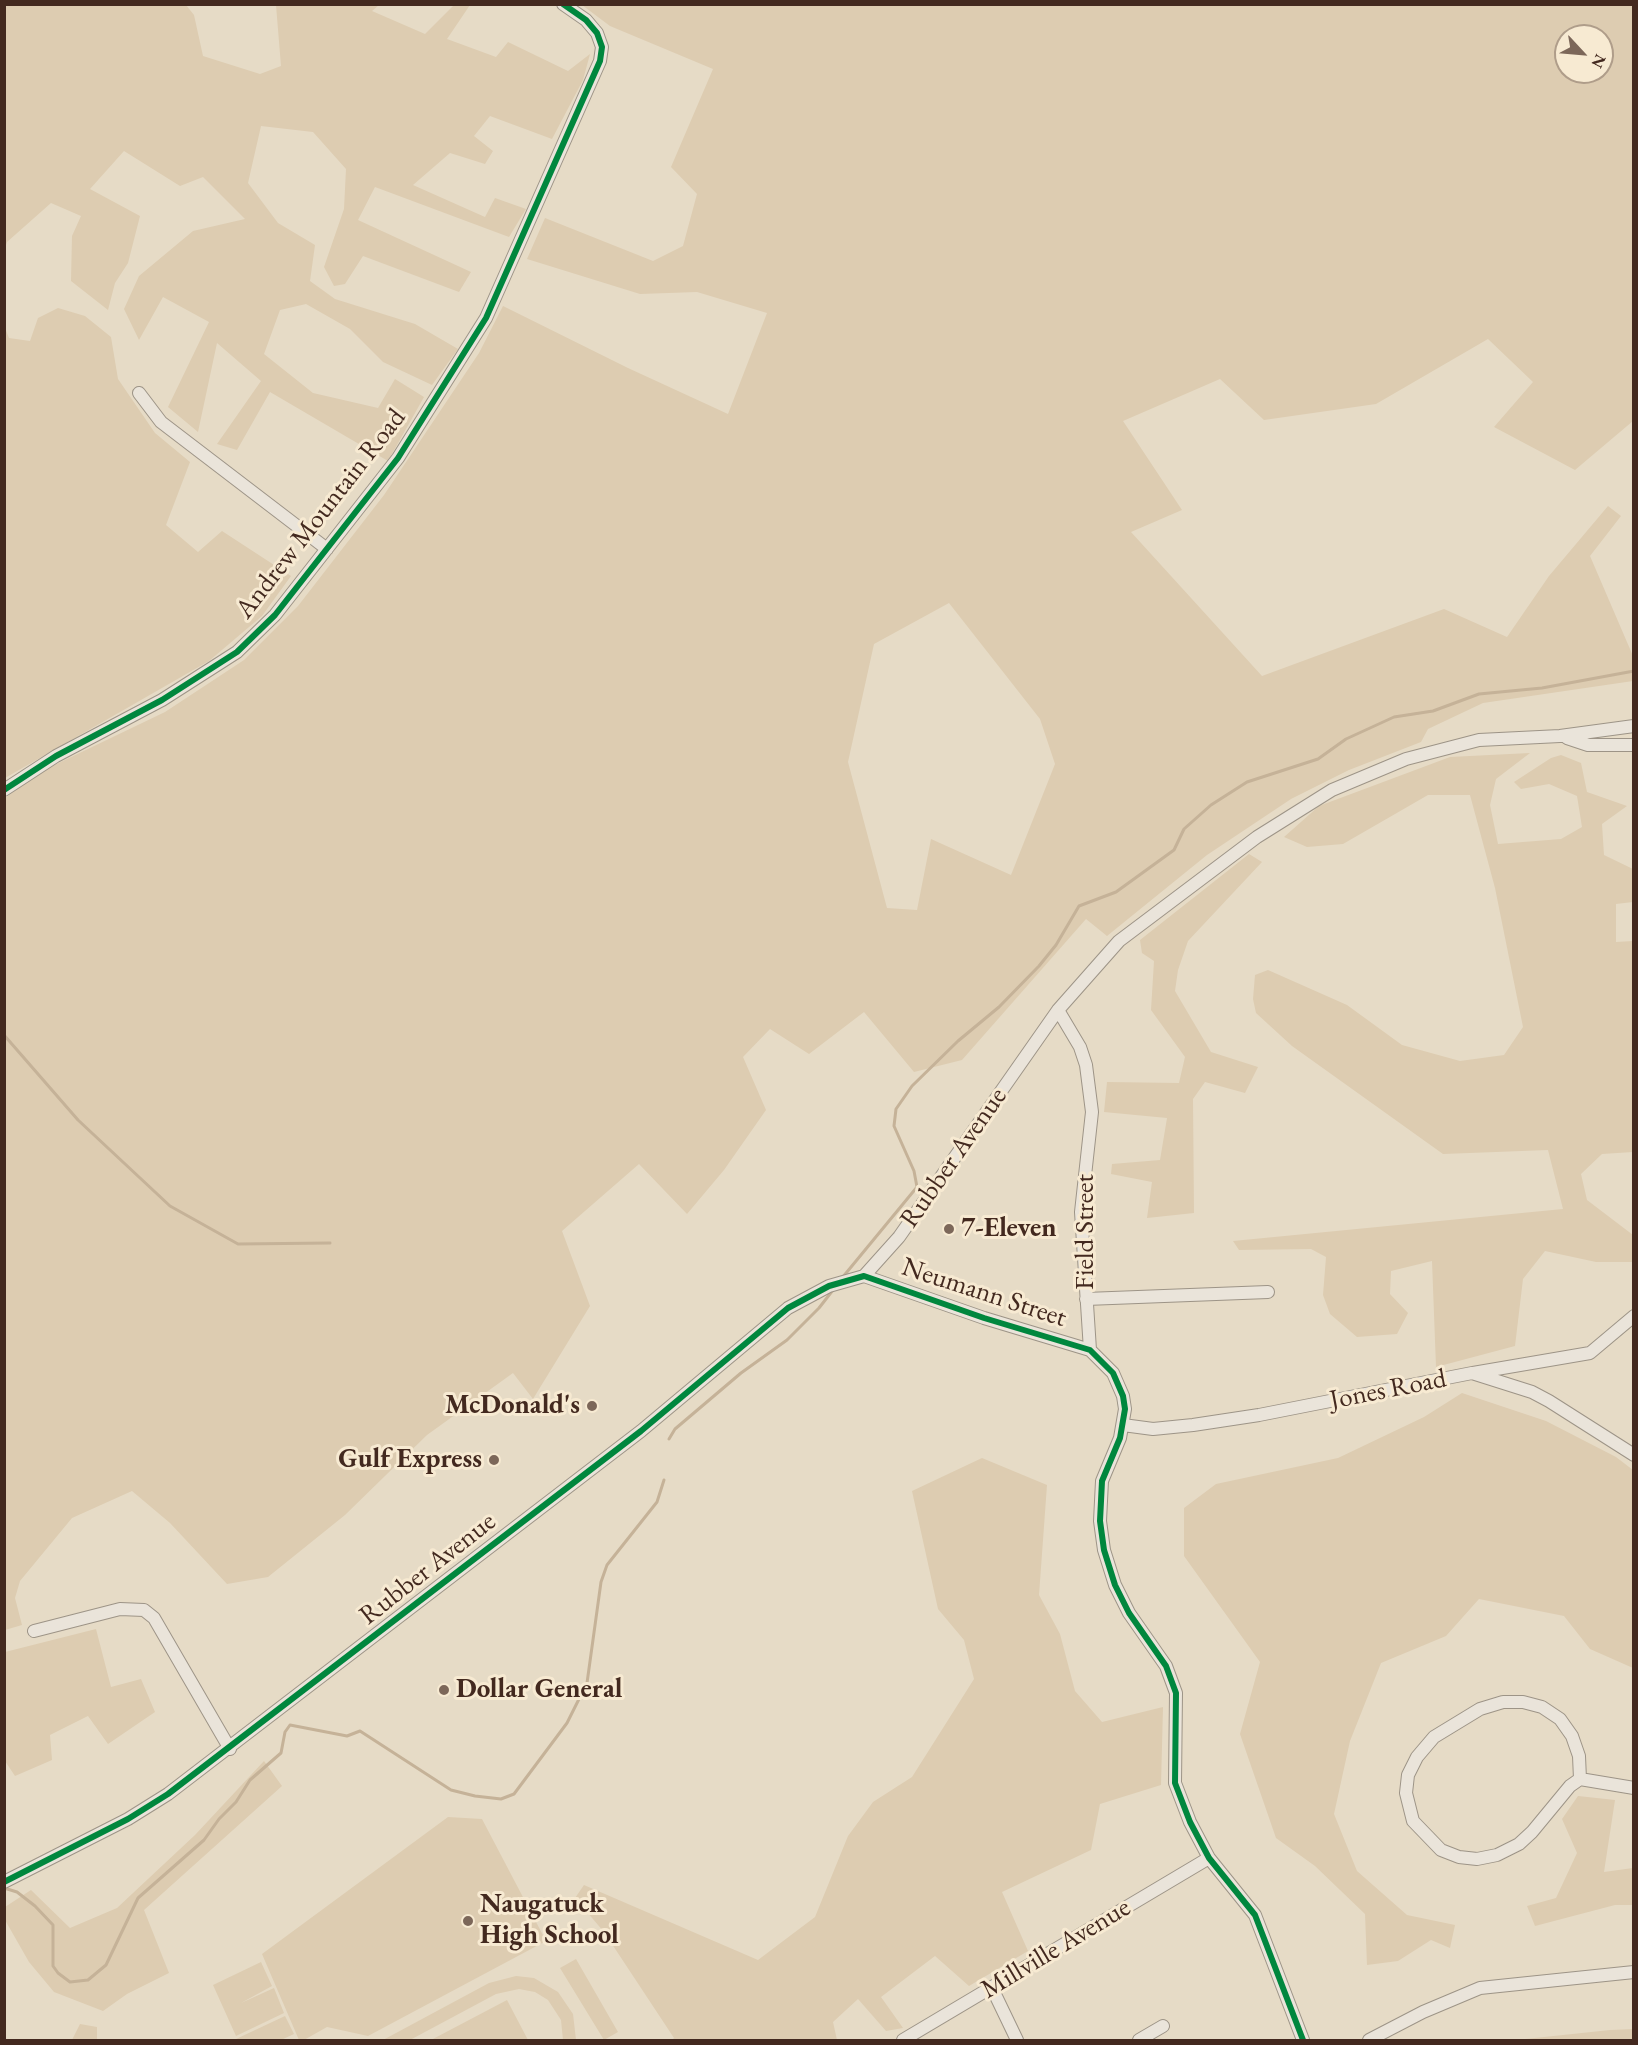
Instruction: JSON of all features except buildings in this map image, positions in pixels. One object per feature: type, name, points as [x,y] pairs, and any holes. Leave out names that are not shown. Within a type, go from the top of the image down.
[{"type":"street","name":"Andrew Mountain Road","points":[[4,790],[56,756],[162,700],[237,652],[275,615],[398,458],[478,334],[595,74],[601,54],[597,33],[586,20],[563,4]]},
{"type":"street","points":[[139,393],[161,422],[327,549]]},
{"type":"street","name":"Rubber Avenue","points":[[9,1879],[128,1819],[168,1794],[230,1749],[641,1431],[788,1308],[830,1286],[861,1276],[899,1237],[1058,1010],[1119,941],[1257,837],[1332,789],[1406,759],[1479,740],[1560,736],[1634,726]]},
{"type":"street","points":[[1560,736],[1588,745],[1634,746]]},
{"type":"street","name":"Field Street","points":[[1058,1010],[1080,1047],[1086,1065],[1092,1112],[1081,1212],[1090,1350]]},
{"type":"street","name":"Neumann Street","points":[[861,1276],[984,1318],[1090,1350]]},
{"type":"street","points":[[1086,1299],[1268,1292]]},
{"type":"street","points":[[1472,1373],[1590,1353],[1634,1316]]},
{"type":"street","points":[[1090,1350],[1113,1372],[1119,1384],[1125,1409],[1124,1425],[1102,1481],[1100,1521],[1104,1550],[1115,1585],[1129,1613],[1166,1666],[1176,1693],[1174,1783],[1190,1822],[1209,1858],[1255,1915],[1303,2040]]},
{"type":"street","name":"Jones Road","points":[[1124,1425],[1163,1428],[1215,1422],[1472,1373],[1532,1392],[1634,1455]]},
{"type":"street","points":[[34,1631],[120,1609],[144,1610],[154,1618],[230,1749]]},
{"type":"street","points":[[1503,1702],[1523,1702],[1542,1707],[1560,1719],[1572,1736],[1579,1756],[1580,1779],[1561,1796],[1532,1832],[1519,1844],[1497,1855],[1477,1859],[1459,1857],[1442,1850],[1426,1837],[1413,1821],[1406,1792],[1408,1774],[1417,1757],[1434,1737],[1480,1709],[1503,1702]]},
{"type":"street","points":[[1580,1779],[1634,1788]]},
{"type":"street","name":"Millville Avenue","points":[[903,2040],[1209,1858]]},
{"type":"street","points":[[1369,2040],[1423,2012],[1480,1988],[1634,1972]]},
{"type":"street","points":[[992,1988],[1017,2040]]},
{"type":"street","points":[[1139,2040],[1163,2026]]},
{"type":"shaded area","points":[[5,4],[186,5],[194,15],[203,56],[260,74],[281,66],[276,5],[379,5],[372,11],[425,34],[454,5],[470,5],[447,39],[496,57],[508,42],[568,71],[590,54],[583,80],[552,139],[490,116],[474,136],[493,151],[485,164],[450,153],[413,185],[485,217],[495,198],[526,209],[509,237],[375,187],[358,220],[471,272],[459,292],[363,256],[345,284],[334,286],[324,267],[344,209],[346,169],[313,132],[261,126],[248,183],[278,223],[315,245],[310,281],[335,299],[415,324],[458,349],[432,385],[383,362],[350,329],[306,304],[280,310],[264,354],[313,393],[378,408],[395,379],[424,397],[388,461],[270,392],[237,450],[217,444],[261,381],[217,343],[198,432],[168,407],[209,322],[163,297],[139,340],[124,309],[139,276],[193,231],[245,219],[203,177],[180,186],[124,151],[90,189],[140,216],[128,263],[115,283],[108,310],[71,281],[72,236],[81,216],[51,203],[7,242],[5,248]]},
{"type":"shaded area","points":[[582,5],[1633,5],[1633,421],[1575,470],[1494,427],[1533,382],[1488,339],[1376,404],[1264,420],[1220,379],[1123,421],[1182,510],[1131,532],[1262,676],[1444,609],[1507,637],[1549,576],[1608,506],[1621,516],[1590,556],[1633,656],[1633,681],[1483,703],[1428,729],[1421,742],[1349,770],[1291,799],[1207,855],[1107,936],[1086,919],[962,1060],[914,1072],[864,1012],[809,1054],[770,1029],[743,1057],[766,1110],[724,1170],[687,1214],[639,1164],[562,1231],[590,1306],[533,1399],[513,1373],[427,1435],[345,1515],[268,1577],[227,1584],[170,1523],[132,1491],[72,1518],[20,1581],[15,1598],[22,1625],[5,1630],[5,798],[42,771],[165,712],[244,660],[298,606],[384,495],[479,353],[503,306],[628,368],[728,414],[767,313],[697,292],[640,294],[527,259],[545,218],[653,261],[683,246],[697,194],[671,167],[713,69],[610,26]],"holes":[[[949,603],[1040,719],[1055,764],[1011,875],[931,839],[917,910],[887,908],[848,762],[874,644]]]},
{"type":"shaded area","points":[[58,308],[85,316],[111,337],[118,379],[155,433],[190,462],[166,525],[198,552],[222,531],[291,576],[262,616],[209,661],[5,778],[5,328],[9,338],[30,341],[38,318]]},
{"type":"shaded area","points":[[1530,753],[1496,779],[1490,805],[1498,844],[1561,839],[1582,827],[1577,796],[1549,784],[1521,789],[1514,782],[1551,758],[1561,755],[1581,763],[1587,792],[1627,806],[1602,824],[1604,855],[1633,869],[1633,902],[1616,904],[1616,942],[1633,941],[1633,1152],[1602,1154],[1581,1174],[1587,1200],[1633,1235],[1633,1262],[1596,1262],[1545,1251],[1523,1279],[1515,1346],[1436,1367],[1432,1261],[1391,1271],[1390,1294],[1408,1313],[1397,1334],[1357,1337],[1330,1314],[1323,1295],[1326,1257],[1311,1249],[1239,1250],[1233,1241],[1563,1209],[1548,1150],[1443,1154],[1292,1046],[1256,1013],[1253,999],[1255,975],[1268,970],[1347,1005],[1402,1045],[1460,1061],[1504,1055],[1523,1027],[1495,888],[1470,795],[1428,795],[1343,844],[1307,847],[1284,837],[1319,806],[1450,757]]},
{"type":"shaded area","points":[[1249,854],[1262,862],[1188,941],[1178,970],[1175,991],[1211,1052],[1258,1067],[1245,1093],[1205,1082],[1193,1099],[1194,1213],[1147,1218],[1152,1182],[1111,1174],[1112,1164],[1160,1160],[1167,1118],[1104,1112],[1107,1082],[1179,1083],[1185,1057],[1151,1010],[1154,961],[1142,953],[1140,940]]},
{"type":"shaded area","points":[[1462,1393],[1546,1421],[1616,1457],[1633,1470],[1633,1668],[1590,1649],[1564,1616],[1479,1599],[1446,1636],[1381,1663],[1350,1741],[1334,1814],[1357,1871],[1407,1915],[1455,1925],[1450,1948],[1431,1940],[1398,1961],[1367,1965],[1365,1914],[1315,1866],[1276,1838],[1240,1734],[1260,1662],[1184,1556],[1184,1508],[1216,1484],[1338,1458],[1424,1417]]},
{"type":"shaded area","points":[[982,1458],[1047,1485],[1039,1595],[1060,1634],[1075,1691],[1102,1722],[1163,1707],[1161,1785],[1100,1804],[1091,1850],[1002,1892],[1028,1951],[969,1986],[935,1956],[881,1997],[903,2028],[886,2031],[858,1999],[833,2022],[837,2040],[672,2040],[674,2038],[604,1932],[575,1898],[584,1885],[758,1960],[815,1917],[848,1836],[873,1802],[912,1777],[974,1679],[964,1640],[938,1609],[912,1491]]},
{"type":"shaded area","points":[[96,1629],[111,1687],[141,1679],[155,1712],[108,1744],[88,1716],[50,1735],[52,1760],[15,1776],[5,1761],[5,1652]]},
{"type":"shaded area","points":[[264,1761],[282,1786],[144,1910],[169,1973],[127,1994],[103,2011],[54,1992],[29,1962],[5,1920],[5,1907],[31,1890],[70,1928],[117,1908],[195,1835]]},
{"type":"shaded area","points":[[1578,1796],[1615,1800],[1604,1872],[1633,1868],[1633,1905],[1615,1905],[1535,1926],[1527,1906],[1556,1898],[1577,1853],[1562,1819]]},
{"type":"shaded area","points":[[448,1817],[482,1819],[546,1941],[368,2036],[327,2027],[304,2040],[299,2040],[262,1954]]},
{"type":"shaded area","points":[[576,1959],[618,2032],[604,2040],[560,1968]]},
{"type":"shaded area","points":[[261,1962],[272,1986],[241,2003],[274,1988],[284,2013],[236,2036],[213,1985]]},
{"type":"shaded area","points":[[516,1976],[534,1978],[558,1992],[573,2014],[576,2040],[563,2040],[561,2020],[548,2000],[535,1992],[519,1989],[496,1994],[410,2040],[383,2040],[489,1983]]},
{"type":"shaded area","points":[[507,2000],[528,2040],[431,2040]]},
{"type":"shaded area","points":[[285,2016],[294,2034],[281,2040],[236,2039]]},
{"type":"shaded area","points":[[80,2024],[97,2027],[97,2040],[72,2040]]},
{"type":"shaded area","points":[[1633,2029],[1633,2040],[1516,2040],[1610,2030]]},
{"type":"waterway","points":[[842,1278],[917,1187],[914,1171],[894,1126],[896,1109],[912,1086],[958,1041],[999,1007],[1039,966],[1056,945],[1079,906],[1116,892],[1174,850],[1184,829],[1211,805],[1247,782],[1318,759],[1346,739],[1394,717],[1433,711],[1479,694],[1542,688],[1634,671]]},
{"type":"waterway","points":[[4,1035],[78,1120],[170,1206],[238,1244],[330,1243]]},
{"type":"waterway","points":[[669,1439],[675,1429],[741,1373],[787,1340],[819,1308],[833,1290]]},
{"type":"waterway","points":[[4,1888],[17,1892],[35,1906],[53,1925],[53,1966],[58,1973],[70,1982],[88,1980],[106,1965],[138,1898],[204,1840],[219,1819],[236,1802],[250,1780],[281,1753],[285,1732],[290,1725],[347,1736],[360,1731],[451,1790],[501,1799],[514,1794],[567,1723],[587,1683],[601,1582],[607,1565],[657,1502],[664,1480]]},
{"type":"cycle path","points":[[4,790],[56,756],[162,700],[237,652],[275,615],[398,458],[486,318],[600,61],[602,47],[597,33],[586,20],[563,4]]},
{"type":"cycle path","points":[[4,1882],[128,1819],[168,1794],[641,1431],[788,1308],[829,1286],[864,1276],[984,1318],[1090,1350],[1113,1373],[1123,1396],[1125,1409],[1120,1438],[1102,1481],[1100,1521],[1104,1550],[1115,1585],[1129,1613],[1166,1666],[1176,1693],[1175,1783],[1190,1822],[1209,1858],[1255,1915],[1303,2040]]},
{"type":"place","name":"7-Eleven","points":[[949,1229]]},
{"type":"place","name":"McDonald's","points":[[592,1406]]},
{"type":"place","name":"Gulf Express","points":[[494,1460]]},
{"type":"place","name":"Dollar General","points":[[444,1690]]},
{"type":"place","name":"Naugatuck High School","points":[[468,1921]]}]
